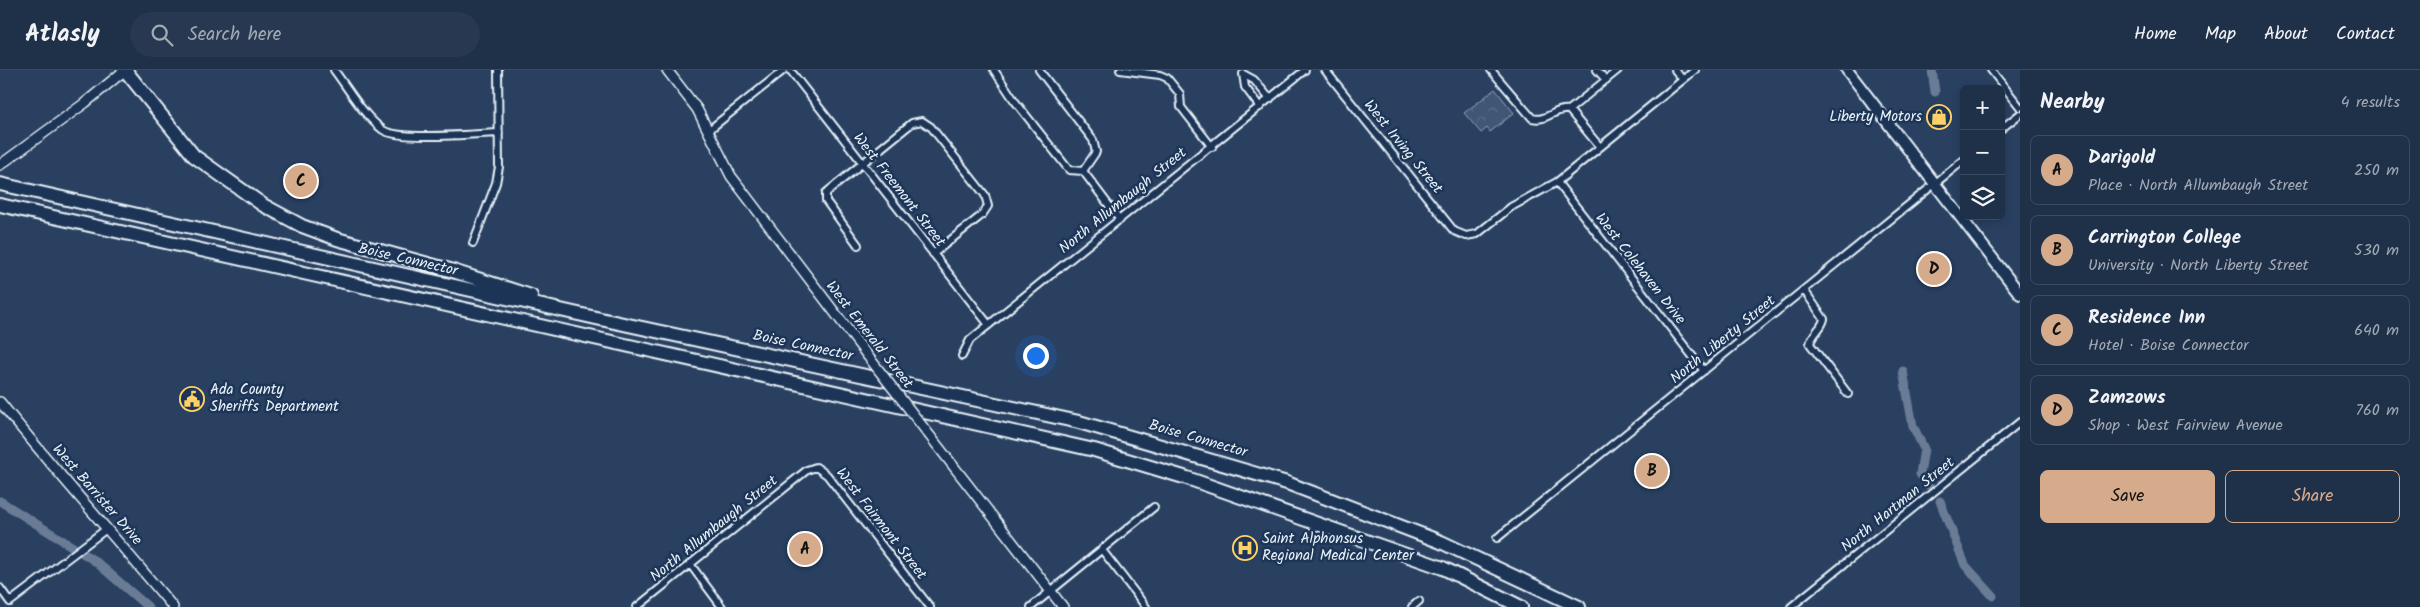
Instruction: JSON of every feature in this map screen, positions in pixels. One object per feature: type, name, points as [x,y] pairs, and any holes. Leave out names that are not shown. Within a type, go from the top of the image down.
[{"type":"highway","points":[[125,70],[194,156],[263,205],[302,226],[337,239],[450,270],[605,320]]},
{"type":"highway","name":"Boise Connector","points":[[0,184],[605,320],[1079,422],[1271,478],[1442,542],[1579,607]]},
{"type":"highway","points":[[0,205],[1094,450],[1304,518],[1444,568],[1521,607]]},
{"type":"main road","points":[[0,166],[125,70]]},
{"type":"main road","name":"West Emerald Street","points":[[667,70],[695,106],[736,182],[867,355],[1063,607]]},
{"type":"main road","points":[[1847,70],[2020,294]]},
{"type":"main road","name":"West Barrister Drive","points":[[0,402],[105,530],[132,556],[173,607]]},
{"type":"street","points":[[334,70],[368,116],[385,131],[406,136],[499,134]]},
{"type":"street","points":[[473,243],[496,183],[499,167],[498,70]]},
{"type":"street","points":[[709,130],[784,70]]},
{"type":"street","name":"West Freemont Street","points":[[790,70],[988,326]]},
{"type":"street","points":[[994,70],[1014,100],[1069,170],[1083,171],[1120,220]]},
{"type":"street","points":[[1039,70],[1093,140],[1096,152],[1083,171]]},
{"type":"street","points":[[1120,70],[1160,75],[1167,78],[1180,94],[1181,107],[1212,146]]},
{"type":"street","name":"North Allumbaugh Street","points":[[962,356],[970,340],[1305,70]]},
{"type":"street","name":"West Irving Street","points":[[1325,70],[1454,231],[1466,236],[1477,234],[1510,207],[1557,182]]},
{"type":"street","points":[[1491,70],[1532,118],[1542,119],[1559,110],[1569,110],[1600,147]]},
{"type":"street","points":[[1598,70],[1606,80]]},
{"type":"street","points":[[1569,110],[1618,70]]},
{"type":"street","points":[[1674,70],[1682,80]]},
{"type":"street","points":[[1557,182],[1695,70]]},
{"type":"street","points":[[1991,70],[2020,107]]},
{"type":"street","points":[[1241,72],[1254,80],[1270,99]]},
{"type":"street","points":[[1241,72],[1245,87],[1260,107]]},
{"type":"street","points":[[2005,126],[2020,114]]},
{"type":"street","points":[[858,245],[826,202],[826,193],[912,123],[922,122],[931,127],[984,195],[988,206],[982,215],[933,254]]},
{"type":"street","name":"North Liberty Street","points":[[1497,538],[1960,163]]},
{"type":"street","name":"West Colehaven Drive","points":[[1557,182],[1704,371]]},
{"type":"street","points":[[1804,290],[1824,319],[1821,327],[1811,338],[1810,344],[1848,394]]},
{"type":"street","name":"North Hartman Street","points":[[1791,607],[2020,422]]},
{"type":"street","name":"West Fairmont Street","points":[[807,470],[816,467],[827,475],[930,607]]},
{"type":"street","name":"North Allumbaugh Street","points":[[637,607],[807,470]]},
{"type":"street","points":[[1031,607],[1154,507]]},
{"type":"street","points":[[0,588],[10,602],[105,530]]},
{"type":"street","points":[[1102,550],[1146,607]]},
{"type":"street","points":[[690,564],[722,607]]},
{"type":"street","points":[[1412,607],[1420,601]]},
{"type":"green space","points":[[1495,89],[1514,113],[1490,132],[1487,128],[1481,133],[1464,113]]},
{"type":"waterway","points":[[1932,70],[1935,92]]},
{"type":"waterway","points":[[1903,371],[1913,426],[1924,449],[1920,474],[1928,485]]},
{"type":"waterway","points":[[0,501],[95,561],[148,607]]},
{"type":"waterway","points":[[1940,501],[1965,565],[1993,596]]},
{"type":"place","name":"Liberty Motors","points":[[1939,117]]},
{"type":"place","name":"Residence Inn","points":[[301,181]]},
{"type":"place","name":"Zamzows","points":[[1934,269]]},
{"type":"place","name":"Ada County Sheriffs Department","points":[[192,399]]},
{"type":"place","name":"Carrington College","points":[[1652,471]]},
{"type":"place","name":"Saint Alphonsus Regional Medical Center","points":[[1245,548]]},
{"type":"place","name":"Darigold","points":[[805,549]]}]
